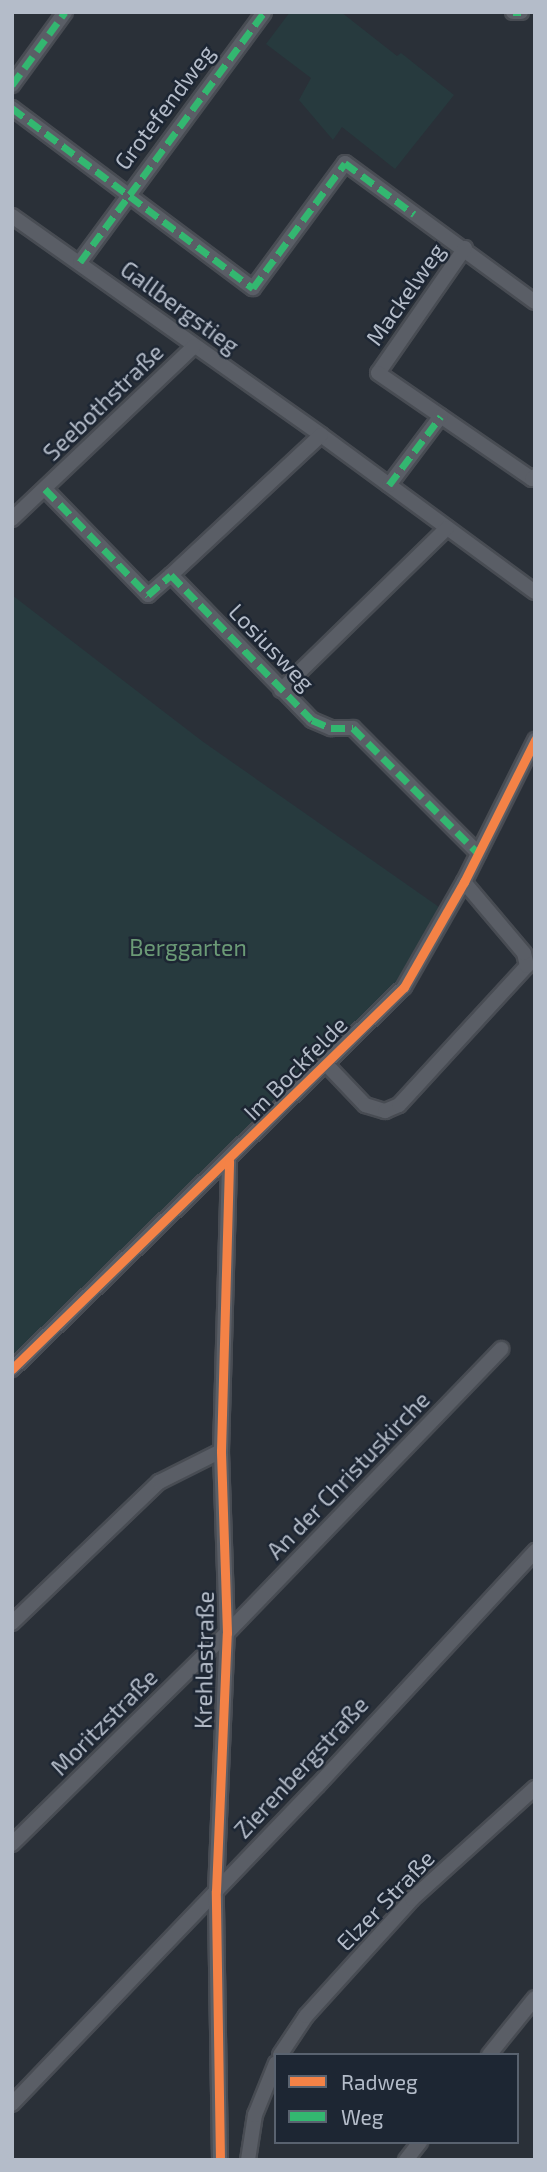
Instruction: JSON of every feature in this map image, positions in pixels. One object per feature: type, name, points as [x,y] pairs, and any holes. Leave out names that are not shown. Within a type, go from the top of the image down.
[{"type":"street","points":[[12,85],[65,12]]},
{"type":"street","name":"Grotefendweg","points":[[80,262],[264,12]]},
{"type":"street","points":[[513,12],[521,12]]},
{"type":"street","name":"Grotefendweg","points":[[12,108],[126,196],[253,288],[345,163],[414,214]]},
{"type":"street","name":"Mackelweg","points":[[414,214],[465,248],[535,302]]},
{"type":"street","name":"Gallbergstieg","points":[[12,216],[321,435],[535,592]]},
{"type":"street","name":"Mackelweg","points":[[465,248],[378,373],[532,479],[535,475]]},
{"type":"street","name":"Seebothstraße","points":[[12,519],[194,346]]},
{"type":"street","points":[[389,485],[441,416]]},
{"type":"street","points":[[45,489],[148,595],[321,435]]},
{"type":"street","points":[[281,690],[447,528]]},
{"type":"street","name":"Losiusweg","points":[[171,575],[312,720],[331,728],[353,728],[478,853]]},
{"type":"street","name":"Im Bockfelde","points":[[12,1369],[229,1161],[404,987],[464,882],[535,740]]},
{"type":"street","points":[[326,1064],[365,1105],[385,1111],[399,1105],[527,966],[524,953],[464,882]]},
{"type":"street","name":"Krehlastraße","points":[[220,2160],[216,1891],[227,1633],[221,1451],[229,1161]]},
{"type":"street","name":"An der Christuskirche","points":[[227,1633],[501,1349]]},
{"type":"street","points":[[12,1623],[159,1482],[221,1451]]},
{"type":"street","name":"Zierenbergstraße","points":[[12,2104],[535,1551]]},
{"type":"street","name":"Moritzstraße","points":[[12,1844],[227,1633]]},
{"type":"street","name":"Elzer Straße","points":[[281,2053],[306,2016],[412,1899],[535,1788]]},
{"type":"street","points":[[491,2053],[535,1998]]},
{"type":"street","points":[[248,2160],[255,2115],[274,2068]]},
{"type":"street","points":[[406,2160],[418,2144]]},
{"type":"green space","points":[[290,12],[341,12],[397,56],[401,53],[454,95],[395,169],[342,127],[333,140],[299,100],[311,78],[266,44]]},
{"type":"green space","name":"Berggarten","points":[[12,595],[202,741],[449,914],[421,966],[12,1362]]},
{"type":"marked path","points":[[12,85],[65,12]]},
{"type":"marked path","points":[[80,262],[264,12]]},
{"type":"marked path","points":[[513,12],[521,12]]},
{"type":"marked path","points":[[12,108],[253,288],[345,163],[414,214]]},
{"type":"marked path","points":[[389,485],[441,416]]},
{"type":"marked path","points":[[45,489],[148,595],[171,575],[312,720],[331,728],[353,728],[478,853]]},
{"type":"cycle path","points":[[12,1369],[404,987],[464,882],[535,740]]},
{"type":"cycle path","points":[[220,2160],[216,1891],[227,1633],[221,1451],[229,1161]]}]
